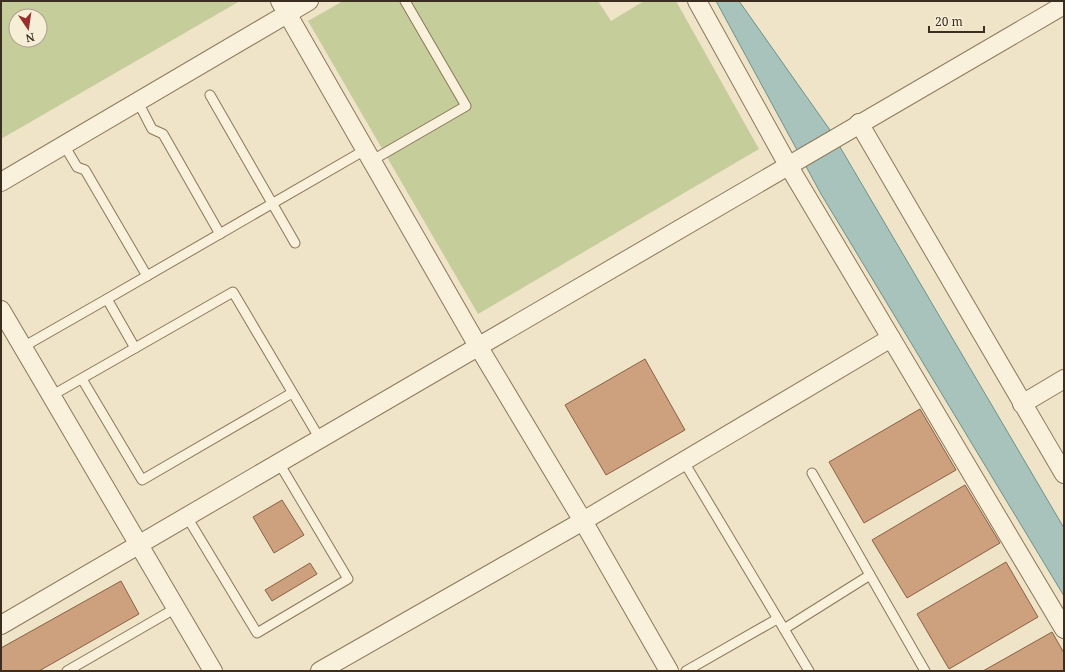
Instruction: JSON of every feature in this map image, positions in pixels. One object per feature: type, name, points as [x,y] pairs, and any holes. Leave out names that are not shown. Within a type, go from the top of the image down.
[{"type":"street","points":[[1,182],[138,102],[283,7],[309,1]]},
{"type":"street","points":[[697,1],[891,338],[1064,629]]},
{"type":"street","points":[[1,625],[790,163],[1064,5]]},
{"type":"street","points":[[283,7],[478,346],[583,521],[669,671]]},
{"type":"street","points":[[859,124],[1064,474]]},
{"type":"street","points":[[1,310],[213,671]]},
{"type":"street","points":[[320,671],[583,521],[891,338]]},
{"type":"street","points":[[1022,404],[1064,379]]},
{"type":"lane","points":[[23,347],[273,204],[466,106],[406,1]]},
{"type":"lane","points":[[210,94],[296,243]]},
{"type":"lane","points":[[138,102],[152,129],[162,134],[220,234]]},
{"type":"lane","points":[[64,145],[76,167],[86,170],[147,276]]},
{"type":"lane","points":[[51,396],[233,292],[320,439]]},
{"type":"lane","points":[[107,299],[135,348]]},
{"type":"lane","points":[[82,379],[142,480],[292,393]]},
{"type":"lane","points":[[684,462],[809,671]]},
{"type":"lane","points":[[187,517],[257,633],[348,579],[279,463]]},
{"type":"lane","points":[[812,473],[924,671]]},
{"type":"lane","points":[[784,629],[870,575]]},
{"type":"lane","points":[[67,671],[176,608]]},
{"type":"lane","points":[[686,671],[777,619]]},
{"type":"green space","points":[[1,1],[240,1],[1,139]]},
{"type":"green space","points":[[343,1],[598,1],[611,21],[644,1],[676,1],[759,149],[478,314],[308,21]]},
{"type":"water","points":[[716,1],[739,1],[830,130],[1064,528],[1064,596],[821,194]]},
{"type":"building","points":[[645,359],[685,430],[606,475],[565,405]]},
{"type":"building","points":[[920,409],[956,470],[864,523],[829,462]]},
{"type":"building","points":[[965,485],[1000,543],[907,598],[872,540]]},
{"type":"building","points":[[282,500],[304,535],[274,553],[253,517]]},
{"type":"building","points":[[1006,562],[1038,617],[949,669],[917,614]]},
{"type":"building","points":[[310,563],[317,574],[272,601],[265,590]]},
{"type":"building","points":[[121,581],[139,614],[39,671],[1,671],[1,648]]},
{"type":"building","points":[[1052,632],[1064,653],[1064,671],[983,671]]}]
